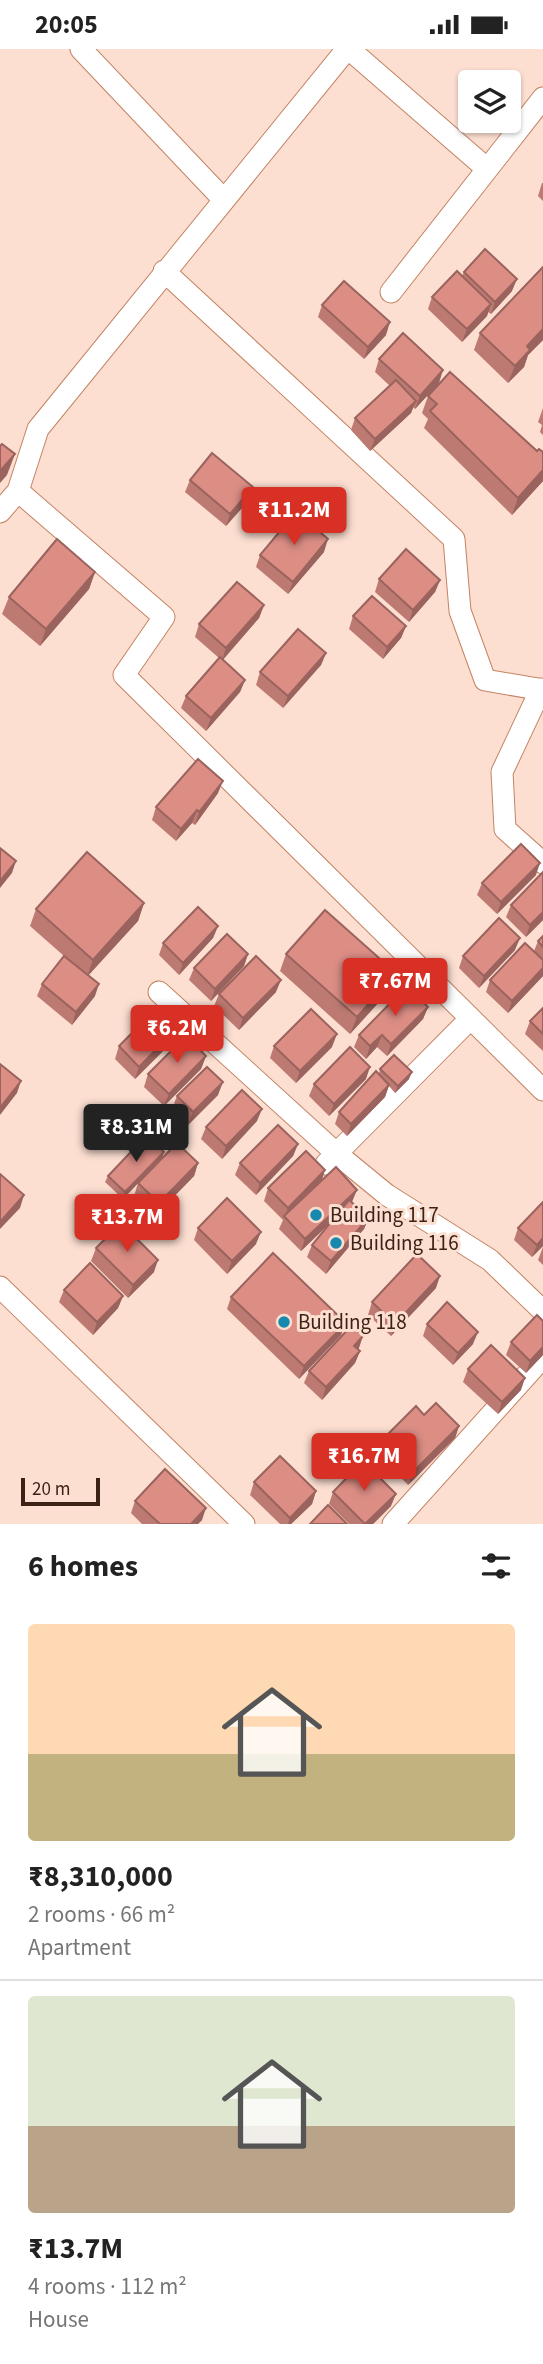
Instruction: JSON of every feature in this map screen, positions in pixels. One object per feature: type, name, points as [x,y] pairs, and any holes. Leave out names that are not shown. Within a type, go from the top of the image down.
[{"type":"street","points":[[81,49],[224,199]]},
{"type":"street","points":[[0,512],[18,491],[38,429],[164,271],[348,49],[486,168]]},
{"type":"street","points":[[391,292],[543,98]]},
{"type":"street","points":[[164,271],[454,539],[460,611],[485,680],[542,690],[502,772],[505,829],[543,863]]},
{"type":"street","points":[[18,491],[164,617],[124,675],[469,1020],[543,1090]]},
{"type":"street","points":[[159,992],[331,1159],[490,1261],[543,1311]]},
{"type":"street","points":[[331,1159],[469,1020]]},
{"type":"street","points":[[0,1287],[244,1524]]},
{"type":"street","points":[[393,1524],[543,1357]]},
{"type":"building","points":[[485,249],[517,279],[495,302],[464,272]]},
{"type":"building","points":[[543,267],[543,329],[527,346],[530,350],[515,366],[480,333]]},
{"type":"building","points":[[457,271],[491,304],[467,329],[432,297]]},
{"type":"building","points":[[344,281],[390,322],[368,347],[322,305]]},
{"type":"building","points":[[403,333],[443,370],[420,396],[379,359]]},
{"type":"building","points":[[450,372],[537,451],[539,449],[543,452],[543,470],[518,498],[430,411],[437,404],[428,396]]},
{"type":"building","points":[[396,380],[416,401],[375,439],[355,418]]},
{"type":"building","points":[[2,444],[15,454],[0,471],[0,446]]},
{"type":"building","points":[[212,453],[253,487],[230,514],[190,480]]},
{"type":"building","points":[[296,512],[328,539],[293,582],[260,555]]},
{"type":"building","points":[[57,539],[95,572],[46,629],[9,597]]},
{"type":"building","points":[[406,549],[440,580],[413,610],[379,579]]},
{"type":"building","points":[[237,582],[264,605],[226,648],[199,624]]},
{"type":"building","points":[[372,596],[406,626],[387,647],[353,616]]},
{"type":"building","points":[[298,629],[326,653],[288,696],[260,672]]},
{"type":"building","points":[[220,657],[245,680],[211,718],[186,696]]},
{"type":"building","points":[[198,759],[223,781],[199,812],[197,810],[181,829],[156,807]]},
{"type":"building","points":[[521,844],[540,863],[501,902],[482,883]]},
{"type":"building","points":[[0,848],[16,861],[0,881]]},
{"type":"building","points":[[87,852],[144,903],[93,960],[36,909]]},
{"type":"building","points":[[543,872],[543,912],[530,925],[511,905]]},
{"type":"building","points":[[198,907],[218,926],[183,963],[163,943]]},
{"type":"building","points":[[325,910],[396,973],[357,1017],[286,954]]},
{"type":"building","points":[[499,918],[520,938],[484,976],[463,956]]},
{"type":"building","points":[[227,934],[248,954],[215,989],[194,968]]},
{"type":"building","points":[[525,943],[543,960],[543,968],[512,1001],[490,980]]},
{"type":"building","points":[[64,956],[99,984],[76,1012],[42,984]]},
{"type":"building","points":[[256,956],[281,980],[243,1018],[219,994]]},
{"type":"building","points":[[407,986],[428,1007],[391,1044],[382,1035],[370,1046],[359,1035]]},
{"type":"building","points":[[543,1008],[543,1034],[530,1021]]},
{"type":"building","points":[[311,1009],[337,1034],[300,1071],[274,1046]]},
{"type":"building","points":[[155,1010],[175,1030],[139,1067],[119,1046]]},
{"type":"building","points":[[186,1036],[206,1056],[169,1094],[148,1074]]},
{"type":"building","points":[[350,1047],[370,1067],[334,1104],[314,1084]]},
{"type":"building","points":[[394,1055],[412,1072],[398,1086],[380,1069]]},
{"type":"building","points":[[0,1064],[21,1081],[0,1108]]},
{"type":"building","points":[[207,1067],[223,1082],[193,1112],[177,1096]]},
{"type":"building","points":[[376,1071],[389,1085],[351,1124],[339,1112]]},
{"type":"building","points":[[242,1090],[262,1109],[226,1146],[206,1127]]},
{"type":"building","points":[[278,1125],[298,1144],[260,1183],[240,1163]]},
{"type":"building","points":[[147,1135],[164,1152],[125,1192],[108,1176]]},
{"type":"building","points":[[177,1143],[198,1163],[159,1203],[138,1183]]},
{"type":"building","points":[[306,1151],[325,1170],[288,1208],[268,1188]]},
{"type":"building","name":"Building 117","points":[[336,1167],[357,1190],[305,1239],[284,1216]]},
{"type":"building","points":[[0,1174],[24,1195],[0,1222]]},
{"type":"building","points":[[227,1198],[261,1232],[232,1261],[198,1228]]},
{"type":"building","name":"Building 116","points":[[349,1200],[369,1217],[331,1261],[312,1245]]},
{"type":"building","points":[[543,1202],[543,1238],[537,1245],[518,1228]]},
{"type":"building","points":[[121,1223],[158,1260],[133,1285],[96,1248]]},
{"type":"building","name":"Building 118","points":[[273,1253],[346,1323],[304,1366],[231,1297]]},
{"type":"building","points":[[417,1254],[440,1276],[395,1324],[372,1302]]},
{"type":"building","points":[[90,1263],[123,1296],[97,1322],[64,1290]]},
{"type":"building","points":[[447,1302],[478,1332],[458,1353],[427,1324]]},
{"type":"building","points":[[537,1315],[543,1321],[543,1347],[530,1361],[511,1342]]},
{"type":"building","points":[[352,1325],[363,1336],[354,1346],[360,1351],[326,1387],[309,1371]]},
{"type":"building","points":[[491,1345],[525,1378],[502,1402],[468,1369]]},
{"type":"building","points":[[436,1403],[459,1426],[413,1472],[381,1441],[416,1406],[424,1415]]},
{"type":"building","points":[[280,1456],[316,1491],[290,1518],[254,1482]]},
{"type":"building","points":[[363,1461],[396,1494],[365,1524],[333,1492]]},
{"type":"building","points":[[165,1469],[206,1508],[191,1524],[160,1524],[135,1501]]},
{"type":"building","points":[[328,1505],[347,1524],[310,1524]]},
{"type":"place","name":"Building 117","points":[[316,1215]]},
{"type":"place","name":"Building 116","points":[[336,1243]]},
{"type":"place","name":"Building 118","points":[[284,1322]]}]
